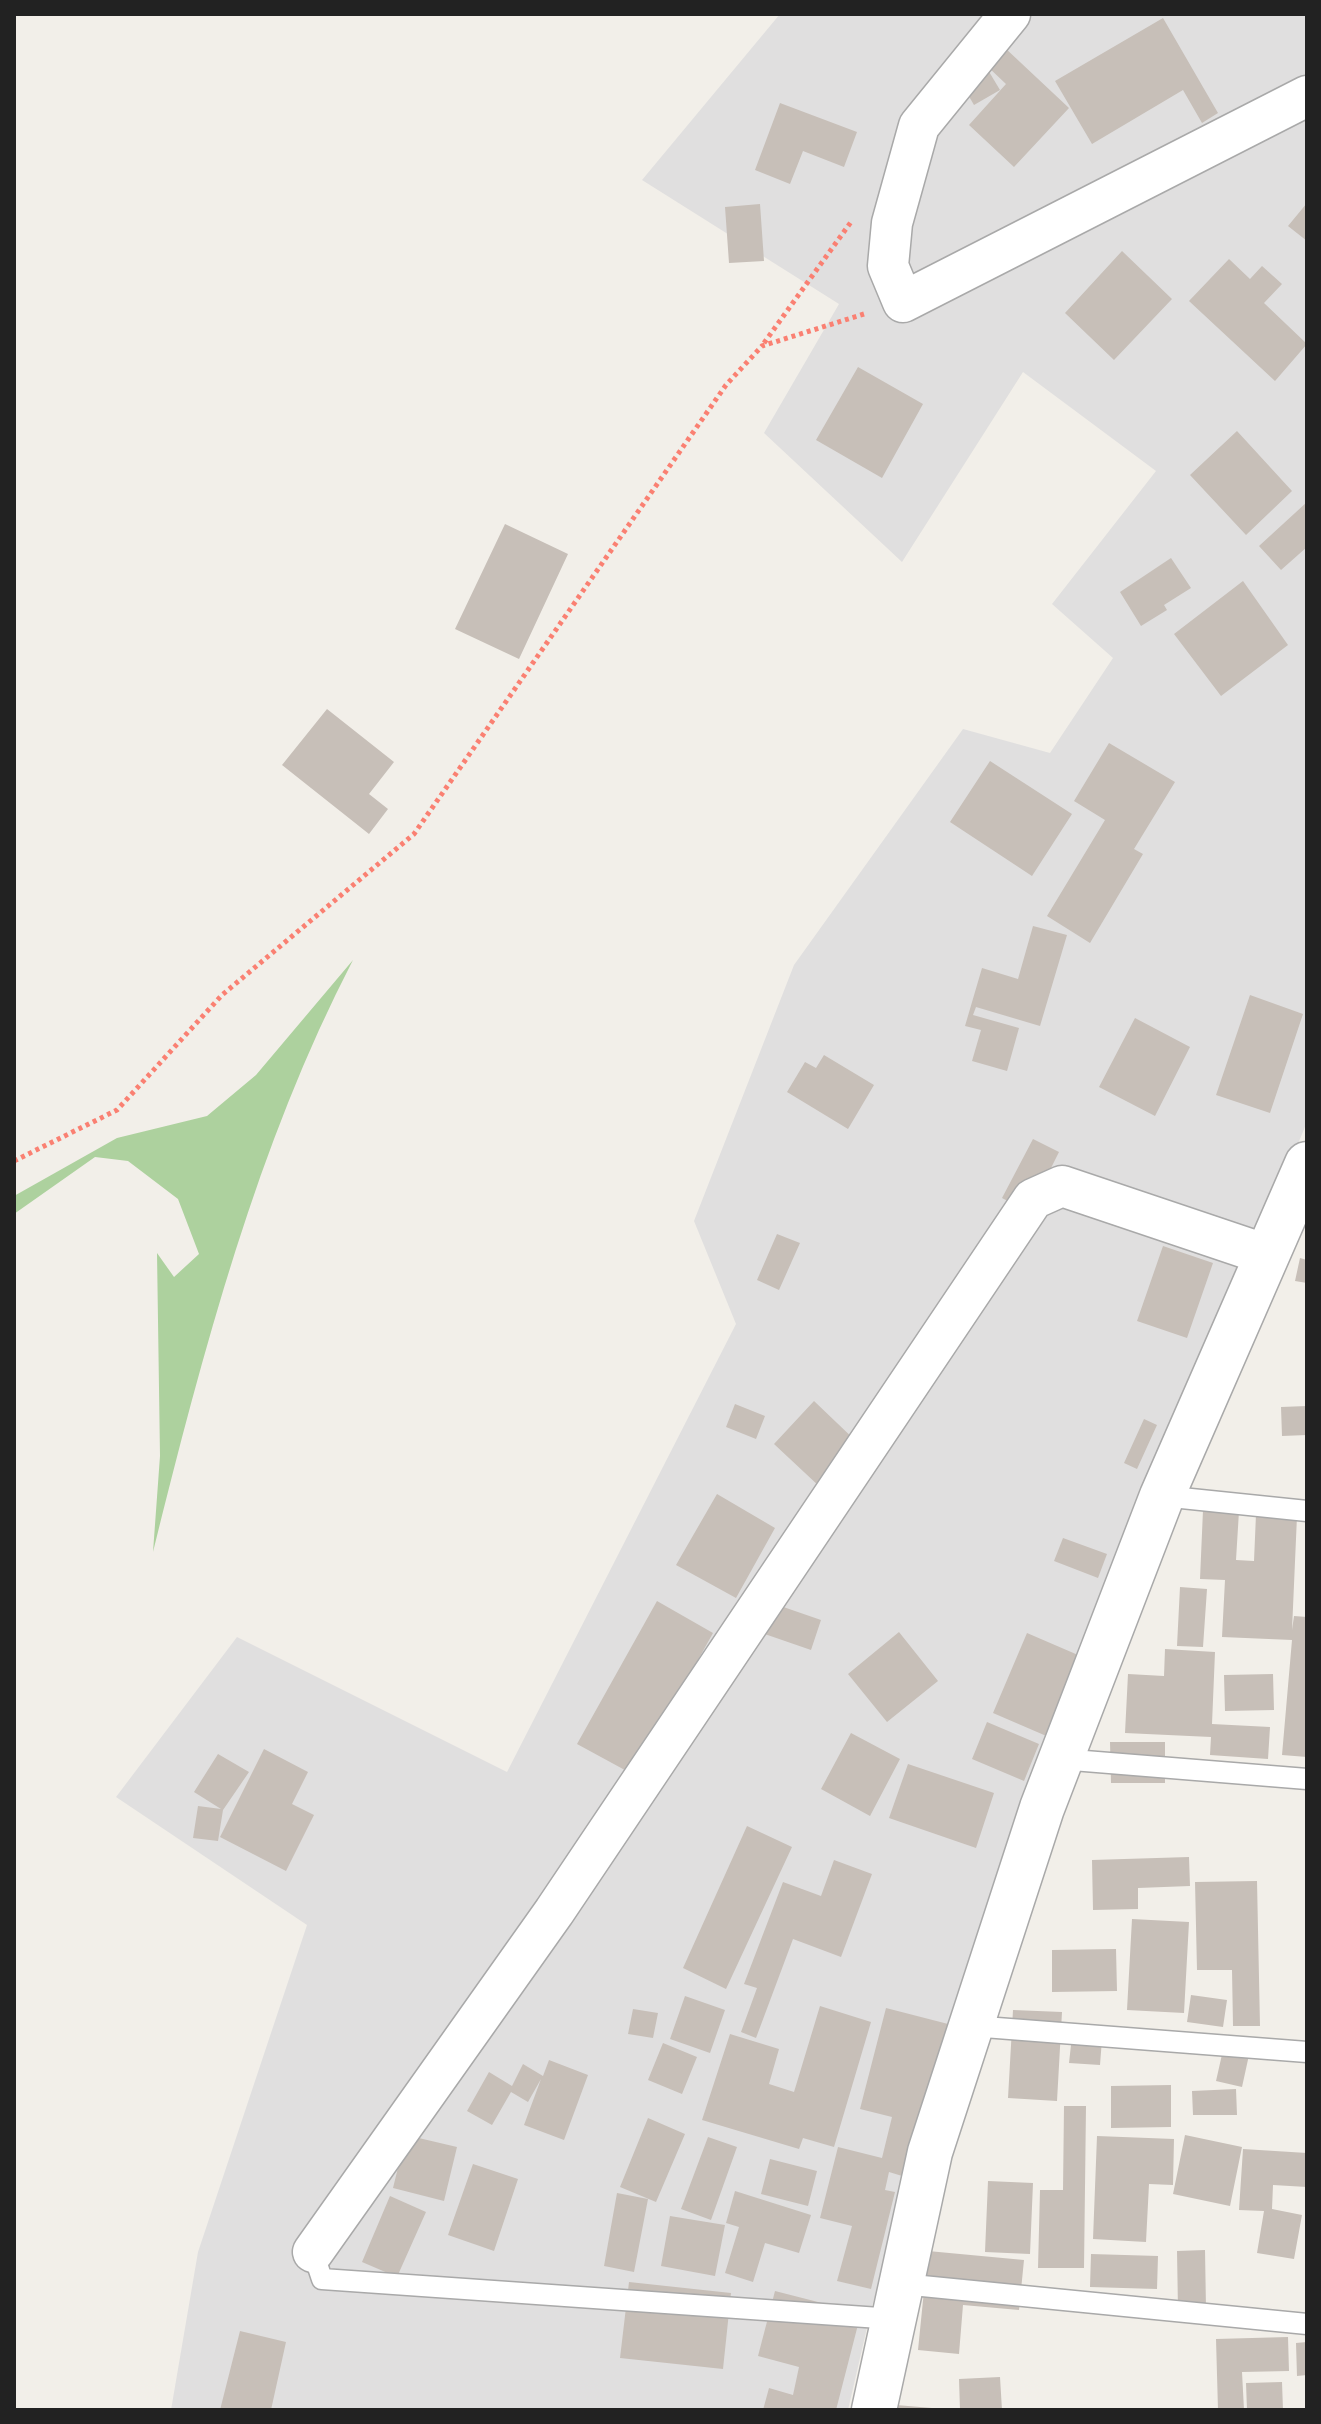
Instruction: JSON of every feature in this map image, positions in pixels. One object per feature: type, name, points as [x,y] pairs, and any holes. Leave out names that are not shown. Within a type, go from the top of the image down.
[{"type":"street","points":[[1010,14],[919,126],[892,223],[888,266],[903,302],[1307,96]]},
{"type":"street","points":[[874,2410],[930,2152],[1060,1759],[1162,1496],[1267,1255],[1297,1212],[1307,1164]]},
{"type":"street","points":[[313,2252],[554,1912],[1033,1199],[1062,1186],[1267,1255]]},
{"type":"lane","points":[[1162,1496],[1307,1511]]},
{"type":"lane","points":[[1060,1759],[1307,1779]]},
{"type":"lane","points":[[971,2026],[1307,2052]]},
{"type":"lane","points":[[313,2252],[322,2279],[898,2301],[1307,2324]]},
{"type":"path","points":[[14,1161],[117,1110],[222,995],[414,834],[726,385],[762,346],[855,217]]},
{"type":"path","points":[[762,346],[903,302]]},
{"type":"shaded area","points":[[780,14],[1307,14],[1307,1122],[1160,1476],[1012,1859],[872,2306],[848,2410],[171,2410],[198,2252],[307,1925],[116,1797],[237,1637],[507,1772],[736,1324],[694,1221],[794,965],[963,729],[1050,753],[1113,658],[1052,604],[1156,471],[1023,372],[902,562],[764,433],[839,304],[642,180]]},
{"type":"green space","points":[[353,960],[288,1102],[236,1250],[192,1401],[153,1552],[160,1456],[157,1253],[174,1277],[199,1254],[178,1199],[128,1161],[95,1157],[14,1214],[14,1196],[117,1138],[207,1116],[256,1075]]},
{"type":"building","points":[[1163,18],[1218,113],[1202,123],[1183,90],[1092,144],[1055,81]]},
{"type":"building","points":[[1004,47],[1069,108],[1014,167],[969,125],[1006,84],[987,66]]},
{"type":"building","points":[[988,70],[1000,90],[974,105],[963,86]]},
{"type":"building","points":[[780,103],[857,132],[844,167],[803,151],[790,184],[755,170]]},
{"type":"building","points":[[1307,203],[1307,241],[1288,226]]},
{"type":"building","points":[[760,204],[764,261],[729,263],[725,207]]},
{"type":"building","points":[[1122,251],[1172,299],[1114,360],[1065,313]]},
{"type":"building","points":[[1229,259],[1250,279],[1262,266],[1282,284],[1264,303],[1307,344],[1275,381],[1189,301]]},
{"type":"building","points":[[858,367],[923,404],[882,478],[816,440]]},
{"type":"building","points":[[1237,431],[1292,491],[1246,535],[1190,475]]},
{"type":"building","points":[[1307,502],[1307,547],[1281,570],[1259,546]]},
{"type":"building","points":[[505,524],[568,554],[519,659],[455,629]]},
{"type":"building","points":[[1171,558],[1191,588],[1164,605],[1167,610],[1141,626],[1120,592]]},
{"type":"building","points":[[1243,581],[1288,645],[1221,696],[1174,634]]},
{"type":"building","points":[[327,709],[394,762],[369,794],[388,809],[369,834],[282,765]]},
{"type":"building","points":[[1109,743],[1175,782],[1134,849],[1143,854],[1090,943],[1047,916],[1105,820],[1074,801]]},
{"type":"building","points":[[990,761],[1072,814],[1032,876],[950,822]]},
{"type":"building","points":[[1033,926],[1067,935],[1040,1026],[976,1007],[973,1015],[1019,1028],[1007,1071],[972,1061],[981,1030],[965,1026],[982,968],[1018,979]]},
{"type":"building","points":[[1250,995],[1303,1014],[1270,1113],[1216,1095]]},
{"type":"building","points":[[1135,1018],[1190,1047],[1155,1116],[1099,1087]]},
{"type":"building","points":[[824,1055],[874,1085],[848,1129],[787,1092],[805,1062],[816,1068]]},
{"type":"building","points":[[1033,1139],[1059,1152],[1045,1180],[1021,1208],[1002,1198]]},
{"type":"building","points":[[777,1234],[800,1243],[779,1290],[757,1280]]},
{"type":"building","points":[[1163,1246],[1213,1263],[1187,1338],[1137,1321]]},
{"type":"building","points":[[1300,1258],[1307,1260],[1307,1283],[1295,1281]]},
{"type":"building","points":[[814,1401],[859,1444],[820,1487],[774,1444]]},
{"type":"building","points":[[735,1404],[765,1416],[756,1439],[726,1427]]},
{"type":"building","points":[[1307,1406],[1307,1435],[1282,1436],[1281,1407]]},
{"type":"building","points":[[1144,1419],[1157,1425],[1137,1469],[1124,1463]]},
{"type":"building","points":[[717,1494],[775,1528],[736,1598],[676,1565]]},
{"type":"building","points":[[1203,1510],[1239,1511],[1236,1560],[1254,1561],[1256,1514],[1297,1516],[1292,1630],[1294,1616],[1307,1617],[1307,1757],[1282,1755],[1292,1640],[1222,1637],[1225,1580],[1200,1579]]},
{"type":"building","points":[[1063,1538],[1107,1554],[1098,1578],[1054,1561]]},
{"type":"building","points":[[1180,1587],[1207,1589],[1203,1647],[1177,1646]]},
{"type":"building","points":[[657,1601],[713,1633],[634,1775],[577,1744]]},
{"type":"building","points":[[766,1601],[821,1620],[811,1650],[756,1631]]},
{"type":"building","points":[[899,1632],[938,1681],[887,1722],[848,1674]]},
{"type":"building","points":[[1027,1633],[1085,1658],[1051,1738],[993,1713]]},
{"type":"building","points":[[1165,1649],[1215,1652],[1212,1724],[1270,1727],[1268,1759],[1210,1755],[1211,1737],[1125,1733],[1128,1674],[1164,1676]]},
{"type":"building","points":[[1273,1674],[1274,1710],[1225,1711],[1224,1675]]},
{"type":"building","points":[[987,1722],[1039,1744],[1024,1781],[972,1759]]},
{"type":"building","points":[[851,1733],[900,1759],[870,1816],[821,1789]]},
{"type":"building","points":[[1110,1742],[1165,1742],[1165,1783],[1111,1783]]},
{"type":"building","points":[[264,1749],[308,1772],[292,1804],[314,1815],[286,1871],[220,1837]]},
{"type":"building","points":[[218,1754],[249,1772],[223,1810],[218,1841],[193,1838],[198,1806],[221,1809],[194,1792]]},
{"type":"building","points":[[908,1764],[994,1793],[976,1848],[889,1818]]},
{"type":"building","points":[[747,1826],[792,1847],[726,1989],[683,1968]]},
{"type":"building","points":[[1189,1857],[1190,1886],[1138,1888],[1138,1909],[1093,1910],[1092,1860]]},
{"type":"building","points":[[834,1860],[872,1874],[841,1957],[793,1939],[756,2038],[741,2032],[757,1988],[744,1984],[783,1882],[821,1896]]},
{"type":"building","points":[[1257,1881],[1260,2026],[1233,2026],[1232,1970],[1197,1970],[1195,1882]]},
{"type":"building","points":[[1132,1919],[1189,1922],[1184,2013],[1127,2010]]},
{"type":"building","points":[[1116,1949],[1117,1991],[1052,1992],[1052,1950]]},
{"type":"building","points":[[1191,1995],[1227,2000],[1223,2027],[1187,2022]]},
{"type":"building","points":[[685,1996],[725,2010],[710,2053],[670,2039]]},
{"type":"building","points":[[820,2006],[871,2022],[834,2147],[803,2138],[799,2149],[702,2120],[730,2034],[779,2049],[769,2084],[794,2092]]},
{"type":"building","points":[[886,2008],[952,2025],[912,2179],[889,2172],[885,2190],[895,2192],[871,2289],[837,2281],[852,2226],[820,2218],[838,2147],[882,2158],[892,2117],[860,2109]]},
{"type":"building","points":[[633,2009],[658,2013],[653,2038],[628,2034]]},
{"type":"building","points":[[1013,2010],[1062,2012],[1057,2101],[1008,2098]]},
{"type":"building","points":[[1072,2036],[1102,2039],[1100,2065],[1069,2063]]},
{"type":"building","points":[[663,2043],[697,2057],[682,2094],[648,2080]]},
{"type":"building","points":[[1223,2050],[1249,2055],[1242,2087],[1216,2081]]},
{"type":"building","points":[[549,2060],[588,2075],[564,2140],[524,2125],[541,2079],[528,2102],[511,2092],[492,2125],[467,2111],[489,2072],[512,2086],[523,2064],[543,2076]]},
{"type":"building","points":[[1171,2085],[1171,2127],[1111,2128],[1111,2086]]},
{"type":"building","points":[[1236,2089],[1237,2115],[1193,2115],[1192,2091]]},
{"type":"building","points":[[1064,2106],[1086,2106],[1084,2268],[1038,2268],[1040,2190],[1063,2190]]},
{"type":"building","points":[[648,2118],[685,2134],[656,2202],[620,2187]]},
{"type":"building","points":[[406,2135],[457,2147],[444,2201],[393,2188]]},
{"type":"building","points":[[1185,2135],[1242,2147],[1230,2206],[1173,2194]]},
{"type":"building","points":[[1097,2136],[1174,2139],[1173,2185],[1149,2184],[1146,2242],[1093,2239]]},
{"type":"building","points":[[708,2137],[737,2147],[711,2220],[681,2209]]},
{"type":"building","points":[[1243,2149],[1307,2153],[1307,2187],[1273,2185],[1272,2209],[1302,2215],[1294,2259],[1257,2253],[1264,2211],[1239,2210]]},
{"type":"building","points":[[770,2159],[817,2171],[808,2206],[761,2194]]},
{"type":"building","points":[[473,2164],[518,2179],[494,2251],[448,2235]]},
{"type":"building","points":[[988,2181],[1033,2183],[1030,2254],[985,2252]]},
{"type":"building","points":[[735,2191],[811,2215],[799,2253],[765,2243],[753,2282],[725,2273],[739,2227],[726,2223]]},
{"type":"building","points":[[617,2193],[648,2199],[634,2272],[604,2266]]},
{"type":"building","points":[[390,2196],[426,2212],[397,2277],[362,2262]]},
{"type":"building","points":[[670,2216],[725,2225],[715,2276],[661,2266]]},
{"type":"building","points":[[1205,2250],[1206,2309],[1178,2310],[1177,2251]]},
{"type":"building","points":[[928,2251],[1024,2260],[1019,2310],[963,2305],[959,2354],[918,2350]]},
{"type":"building","points":[[1091,2254],[1158,2256],[1157,2289],[1090,2287]]},
{"type":"building","points":[[629,2282],[731,2293],[723,2369],[620,2358]]},
{"type":"building","points":[[775,2291],[861,2313],[836,2410],[763,2410],[769,2388],[793,2395],[799,2367],[758,2356]]},
{"type":"building","points":[[240,2331],[286,2342],[271,2410],[220,2410]]},
{"type":"building","points":[[1288,2337],[1289,2371],[1242,2372],[1244,2410],[1218,2410],[1216,2339]]},
{"type":"building","points":[[1307,2342],[1307,2375],[1297,2376],[1296,2343]]},
{"type":"building","points":[[1000,2377],[1002,2410],[960,2410],[959,2379]]},
{"type":"building","points":[[1282,2382],[1283,2410],[1247,2410],[1246,2383]]},
{"type":"building","points":[[896,2405],[932,2408],[932,2410],[895,2410]]}]
